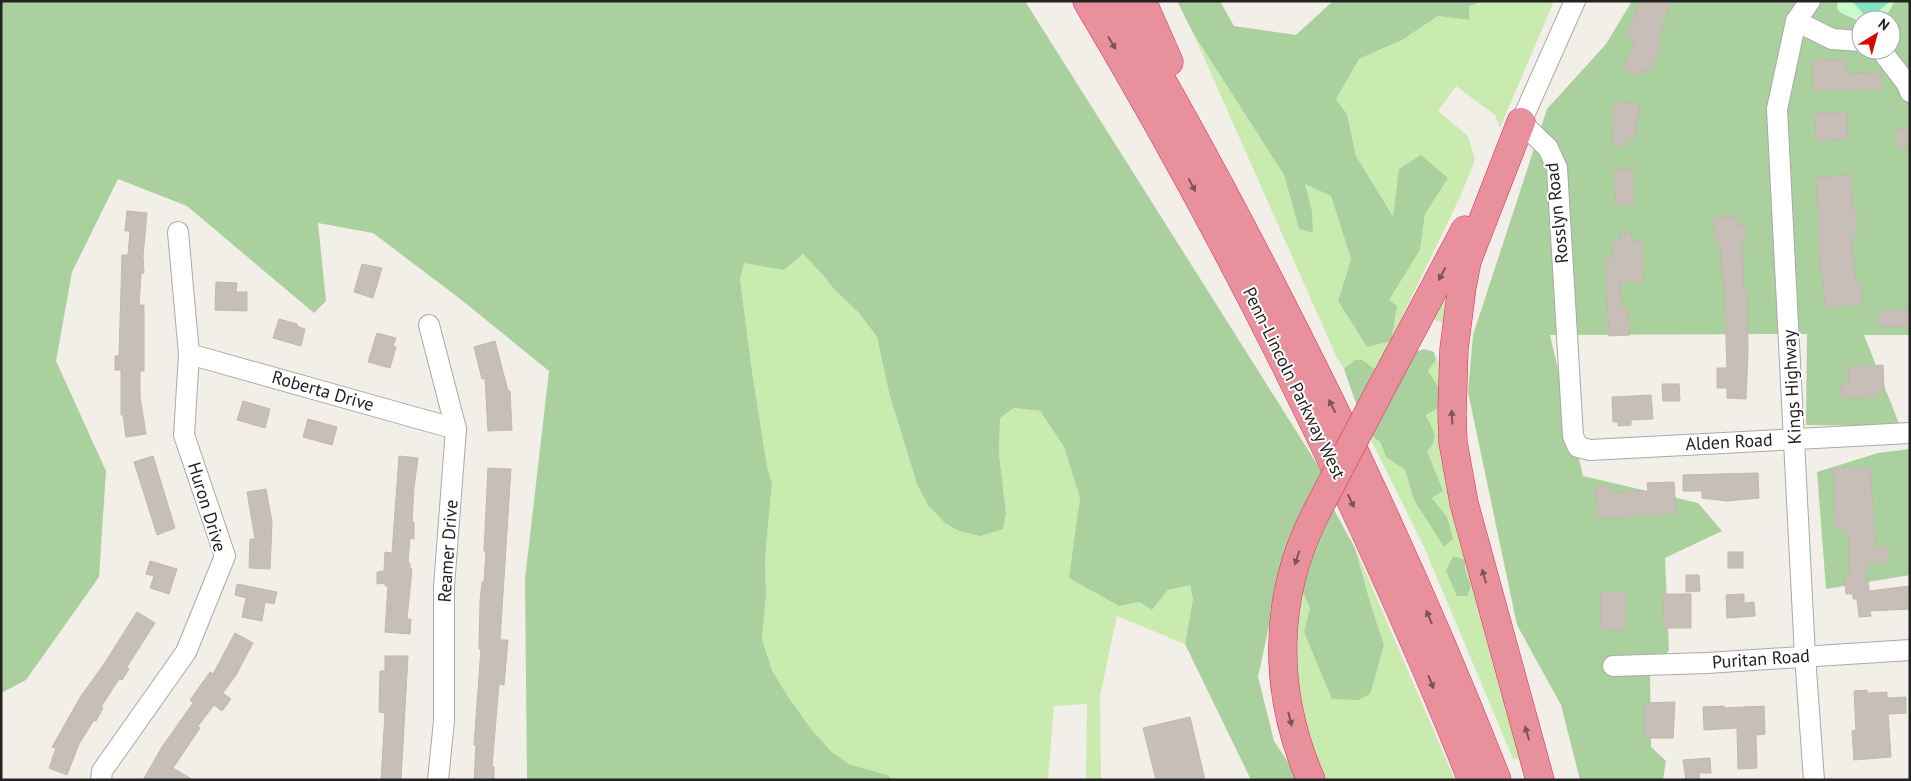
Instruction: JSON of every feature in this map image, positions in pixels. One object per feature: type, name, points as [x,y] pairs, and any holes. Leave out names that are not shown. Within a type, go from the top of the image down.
[{"type":"highway","name":"Penn-Lincoln Parkway West","points":[[1087,1],[1179,161],[1285,362],[1381,566],[1472,780]]},
{"type":"highway","name":"Penn-Lincoln Parkway West","points":[[1116,1],[1191,133],[1254,250],[1356,454],[1403,556],[1496,780]]},
{"type":"highway","points":[[1142,1],[1254,250]]},
{"type":"highway","points":[[1311,780],[1302,760],[1288,712],[1283,671],[1283,637],[1292,572],[1307,530],[1521,122]]},
{"type":"highway","points":[[1521,122],[1467,261],[1454,349],[1452,414],[1461,487],[1472,535],[1540,780]]},
{"type":"highway","points":[[1409,336],[1421,333],[1434,333],[1444,338],[1454,349]]},
{"type":"street","points":[[1521,122],[1575,1]]},
{"type":"street","name":"Kings Highway","points":[[1810,1],[1796,21],[1776,109],[1795,438],[1805,656],[1814,780]]},
{"type":"street","points":[[1796,21],[1832,39],[1851,40]]},
{"type":"street","points":[[1889,60],[1907,84],[1910,92]]},
{"type":"street","name":"Rosslyn Road","points":[[1521,122],[1548,148],[1557,168],[1573,436],[1578,447]]},
{"type":"street","name":"Huron Drive","points":[[102,780],[102,771],[186,652],[225,556],[184,435],[189,354],[178,232]]},
{"type":"street","name":"Reamer Drive","points":[[429,325],[456,429],[444,587],[444,721],[438,780]]},
{"type":"street","name":"Roberta Drive","points":[[189,354],[456,429]]},
{"type":"street","name":"Alden Road","points":[[1578,447],[1590,450],[1910,433]]},
{"type":"street","name":"Puritan Road","points":[[1613,666],[1707,663],[1910,650]]},
{"type":"green space","points":[[1,1],[1025,1],[1322,472],[1283,562],[1258,677],[1274,741],[1300,780],[1251,780],[1185,644],[1193,599],[1190,585],[1168,590],[1152,610],[1139,602],[1119,606],[1069,578],[1080,498],[1064,447],[1040,411],[1014,408],[1000,418],[999,454],[1006,513],[1003,529],[980,536],[959,531],[945,523],[928,505],[917,484],[889,393],[877,337],[859,313],[834,289],[803,254],[784,270],[744,263],[740,279],[767,467],[772,483],[765,558],[766,594],[762,639],[772,670],[787,695],[811,729],[832,752],[849,764],[887,775],[894,780],[527,780],[525,579],[549,371],[459,298],[373,233],[318,223],[326,301],[314,313],[187,206],[118,179],[72,272],[56,361],[106,471],[99,577],[26,680],[1,693]]},
{"type":"green space","points":[[1177,1],[1220,1],[1234,26],[1296,35],[1333,1],[1481,1],[1469,7],[1469,20],[1438,16],[1402,40],[1359,59],[1336,99],[1347,114],[1356,156],[1393,216],[1399,169],[1421,155],[1448,178],[1425,214],[1420,250],[1389,300],[1397,306],[1391,341],[1367,347],[1338,301],[1351,259],[1331,196],[1305,184],[1312,211],[1313,233],[1299,229],[1284,175],[1193,33]]},
{"type":"green space","points":[[1481,1],[1554,1],[1500,128],[1495,115],[1456,86],[1438,111],[1468,136],[1475,160],[1460,197],[1376,370],[1355,360],[1344,369],[1337,358],[1193,33],[1284,175],[1299,229],[1313,233],[1312,211],[1304,183],[1331,196],[1351,259],[1338,301],[1367,347],[1389,300],[1420,250],[1425,214],[1447,178],[1394,217],[1356,156],[1347,114],[1336,99],[1359,59],[1402,40],[1438,16],[1468,20],[1469,7]]},
{"type":"green space","points":[[1632,1],[1910,1],[1910,335],[1864,335],[1900,426],[1806,425],[1807,334],[1550,335],[1583,476],[1698,503],[1722,531],[1665,558],[1669,650],[1650,674],[1651,747],[1666,761],[1663,780],[1580,780],[1561,705],[1517,625],[1468,392],[1473,335],[1547,109],[1606,44]]},
{"type":"green space","points":[[1838,1],[1895,1],[1890,10],[1851,10],[1851,18],[1841,13],[1837,8]]},
{"type":"green space","points":[[1852,1],[1890,1],[1880,10],[1860,10]]},
{"type":"green space","points":[[803,254],[834,289],[859,313],[877,337],[889,393],[917,484],[1006,513],[999,454],[1000,418],[1014,408],[1040,411],[1064,447],[1080,498],[1070,578],[1119,606],[1139,602],[1152,610],[1168,590],[1190,585],[1193,599],[1185,644],[1117,616],[1100,696],[1101,780],[1086,780],[1087,704],[1054,706],[1048,780],[894,780],[887,775],[849,764],[832,752],[811,729],[772,670],[762,639],[766,594],[765,558],[772,483],[767,467],[740,279],[744,262],[784,270]]},
{"type":"green space","points":[[1453,275],[1448,324],[1430,319]]},
{"type":"green space","points":[[1424,349],[1434,352],[1436,360],[1428,371],[1440,390],[1438,408],[1426,415],[1435,435],[1432,446],[1427,451],[1443,491],[1432,498],[1447,517],[1453,539],[1444,547],[1414,500],[1405,470],[1386,457],[1380,442],[1371,435],[1412,353]]},
{"type":"green space","points":[[1434,352],[1440,366],[1527,760],[1513,759],[1425,549],[1370,438],[1371,435],[1380,442],[1386,457],[1405,470],[1414,500],[1445,547],[1447,517],[1432,498],[1443,491],[1427,451],[1428,371],[1436,360]],"holes":[[[1465,560],[1466,573],[1451,579],[1446,571]]]},
{"type":"green space","points":[[1355,360],[1362,360],[1376,370],[1357,406],[1344,369]]},
{"type":"green space","points":[[1910,449],[1910,575],[1826,589],[1817,472],[1878,453]]},
{"type":"green space","points":[[1333,508],[1355,548],[1384,645],[1370,694],[1358,700],[1332,699],[1304,632],[1310,608],[1301,589],[1311,545]]},
{"type":"green space","points":[[1355,548],[1455,780],[1325,780],[1313,751],[1299,705],[1294,641],[1301,589],[1310,608],[1304,633],[1378,663],[1384,645]]},
{"type":"green space","points":[[1453,556],[1465,560],[1471,586],[1467,596],[1457,596],[1446,571]]},
{"type":"building","points":[[1640,1],[1672,1],[1656,42],[1662,44],[1650,72],[1643,69],[1640,76],[1623,69],[1635,39],[1626,36]]},
{"type":"building","points":[[1846,60],[1846,73],[1881,72],[1882,89],[1813,90],[1813,61]]},
{"type":"building","points":[[1614,102],[1640,104],[1639,118],[1636,117],[1635,140],[1626,140],[1625,146],[1612,146]]},
{"type":"building","points":[[1847,112],[1848,139],[1816,141],[1815,114]]},
{"type":"building","points":[[1896,129],[1910,130],[1910,147],[1896,147]]},
{"type":"building","points":[[1633,168],[1634,204],[1616,205],[1614,169]]},
{"type":"building","points":[[1850,175],[1853,210],[1856,210],[1856,236],[1851,236],[1856,284],[1861,283],[1862,305],[1825,307],[1819,253],[1819,205],[1817,205],[1816,177]]},
{"type":"building","points":[[127,211],[147,213],[143,256],[144,273],[141,273],[139,305],[144,305],[144,371],[140,371],[140,397],[146,434],[126,437],[123,415],[121,415],[121,370],[115,370],[115,356],[119,356],[122,255],[128,255],[130,231],[125,231]]},
{"type":"building","points":[[1738,216],[1738,226],[1745,226],[1746,241],[1742,241],[1744,291],[1747,291],[1748,350],[1746,399],[1727,398],[1727,388],[1717,388],[1717,368],[1727,368],[1724,279],[1722,279],[1720,242],[1715,242],[1714,217]]},
{"type":"building","points":[[1620,233],[1631,233],[1632,241],[1642,241],[1643,281],[1620,282],[1622,309],[1628,308],[1630,335],[1609,336],[1605,258],[1613,258],[1613,241],[1620,241]]},
{"type":"building","points":[[362,264],[382,268],[373,298],[354,292]]},
{"type":"building","points":[[216,282],[237,283],[236,292],[247,292],[247,311],[215,310]]},
{"type":"building","points":[[1910,310],[1910,327],[1879,327],[1879,311]]},
{"type":"building","points":[[279,319],[297,324],[297,326],[305,329],[301,346],[273,338]]},
{"type":"building","points":[[377,333],[396,338],[393,346],[396,347],[390,368],[368,362]]},
{"type":"building","points":[[495,341],[508,391],[510,391],[512,430],[488,431],[485,378],[482,379],[474,347]]},
{"type":"building","points":[[1883,365],[1884,390],[1876,391],[1876,397],[1842,398],[1841,383],[1849,382],[1848,367]]},
{"type":"building","points":[[1662,384],[1679,384],[1680,401],[1663,401]]},
{"type":"building","points":[[1651,395],[1653,419],[1631,420],[1631,425],[1618,426],[1618,422],[1613,422],[1612,397]]},
{"type":"building","points":[[243,401],[270,409],[265,428],[237,420]]},
{"type":"building","points":[[308,419],[337,427],[332,445],[303,437]]},
{"type":"building","points":[[153,456],[175,528],[157,535],[134,462]]},
{"type":"building","points":[[399,456],[418,458],[412,522],[414,522],[414,539],[410,538],[408,563],[410,563],[410,569],[412,569],[407,619],[411,619],[410,634],[385,632],[388,586],[385,586],[385,583],[377,584],[377,572],[384,571],[385,552],[392,553]]},
{"type":"building","points":[[1870,467],[1876,548],[1888,547],[1888,562],[1866,564],[1869,591],[1910,586],[1910,609],[1870,611],[1871,616],[1859,617],[1857,599],[1853,599],[1853,594],[1846,594],[1844,575],[1849,574],[1849,532],[1843,533],[1843,527],[1835,527],[1834,468]]},
{"type":"building","points":[[488,468],[511,469],[500,640],[508,640],[504,685],[499,684],[492,767],[494,767],[494,780],[474,780],[476,745],[474,745],[481,649],[479,649],[480,601],[482,582],[484,582],[486,551],[484,551]]},
{"type":"building","points":[[1758,473],[1759,498],[1727,501],[1702,498],[1702,491],[1683,491],[1683,475]]},
{"type":"building","points":[[1674,482],[1676,513],[1598,519],[1596,487],[1610,486],[1610,493],[1648,491],[1647,483]]},
{"type":"building","points":[[266,489],[272,522],[270,569],[249,568],[250,539],[255,539],[247,492]]},
{"type":"building","points":[[1728,552],[1743,552],[1743,568],[1728,568]]},
{"type":"building","points":[[150,561],[177,569],[169,594],[150,588],[154,576],[146,574]]},
{"type":"building","points":[[1686,575],[1699,575],[1700,591],[1686,592]]},
{"type":"building","points":[[237,584],[277,592],[274,604],[265,602],[262,621],[242,617],[246,598],[235,595]]},
{"type":"building","points":[[1601,592],[1626,592],[1625,630],[1601,629]]},
{"type":"building","points":[[1663,594],[1691,594],[1691,628],[1664,628]]},
{"type":"building","points":[[1744,594],[1744,603],[1754,602],[1755,616],[1727,618],[1726,595]]},
{"type":"building","points":[[137,612],[155,623],[127,667],[129,669],[122,680],[119,679],[101,707],[103,708],[96,721],[94,720],[79,744],[67,775],[49,768],[56,748],[52,747],[81,696]]},
{"type":"building","points":[[235,633],[253,643],[236,675],[223,693],[231,699],[222,711],[214,705],[198,726],[200,728],[173,768],[193,780],[143,780],[162,747],[193,703],[190,700],[210,672],[213,674]]},
{"type":"building","points":[[385,656],[408,656],[401,780],[381,780],[385,713],[379,712],[380,671],[385,671]]},
{"type":"building","points":[[1867,690],[1867,693],[1887,692],[1887,698],[1906,697],[1906,713],[1888,714],[1891,757],[1854,760],[1852,731],[1856,730],[1854,691]]},
{"type":"building","points":[[1675,702],[1673,738],[1644,738],[1644,703]]},
{"type":"building","points":[[1724,706],[1725,708],[1764,706],[1765,734],[1756,735],[1757,768],[1738,769],[1737,728],[1704,730],[1703,707]]},
{"type":"building","points":[[1190,717],[1205,780],[1156,780],[1143,728]]},
{"type":"building","points":[[1710,758],[1711,773],[1699,773],[1700,780],[1686,780],[1683,760]]}]
